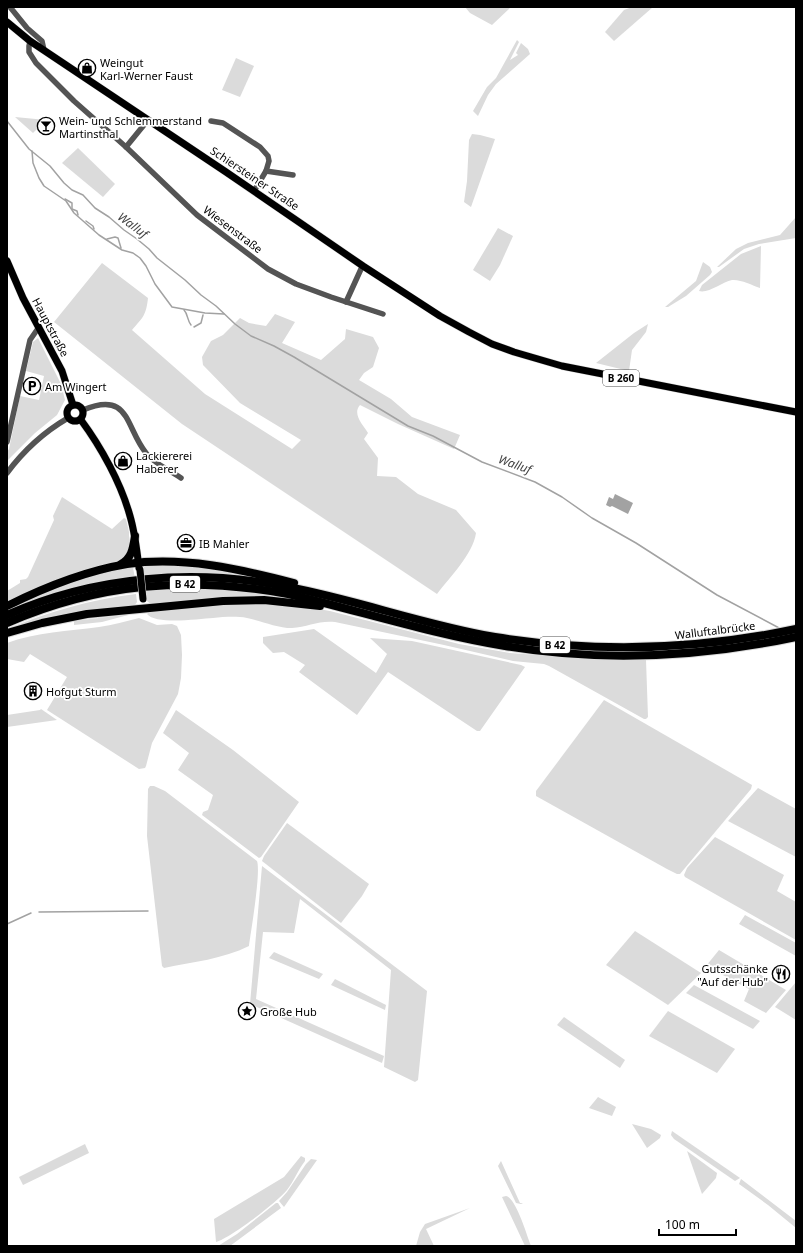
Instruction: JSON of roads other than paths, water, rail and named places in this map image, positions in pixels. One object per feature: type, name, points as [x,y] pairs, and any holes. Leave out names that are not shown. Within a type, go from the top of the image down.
[{"type":"highway","points":[[7,606],[61,582],[123,563],[130,557],[135,536]]},
{"type":"highway","points":[[117,566],[139,566],[182,562],[227,568],[303,586],[338,598]]},
{"type":"highway","name":"B 42","points":[[7,615],[40,602],[94,587],[121,582],[177,577],[232,578],[260,582],[338,598],[434,623],[494,636],[574,646],[636,651]]},
{"type":"highway","name":"B 42","points":[[7,623],[47,608],[99,594],[153,586],[180,584],[234,586],[288,594],[453,635],[506,646],[584,654],[636,651]]},
{"type":"highway","points":[[7,633],[35,624],[63,618],[144,608],[223,601],[264,600],[366,613]]},
{"type":"highway","name":"Walluftalbrücke","points":[[636,651],[728,641],[796,629]]},
{"type":"highway","name":"Walluftalbrücke","points":[[636,651],[706,651],[796,637]]},
{"type":"main road","name":"Schiersteiner Straße","points":[[7,22],[44,50],[363,266],[452,323],[492,344],[538,360],[796,412]]},
{"type":"main road","name":"Hauptstraße","points":[[7,261],[23,298],[62,371],[74,405]]},
{"type":"main road","points":[[74,405],[79,406],[83,410],[84,415],[81,420],[74,422],[68,418],[68,409],[74,405]]},
{"type":"main road","points":[[81,420],[96,442],[127,504],[135,536],[144,608]]},
{"type":"street","points":[[10,7],[27,28],[42,41],[44,50]]},
{"type":"street","name":"Wiesenstraße","points":[[30,40],[30,52],[36,63],[74,101],[126,147],[197,215],[268,269],[296,284],[383,314]]},
{"type":"street","points":[[126,147],[148,120]]},
{"type":"street","points":[[211,121],[223,123],[265,152],[269,161],[266,172],[254,191]]},
{"type":"street","points":[[266,172],[293,175]]},
{"type":"street","points":[[346,302],[361,269]]},
{"type":"street","points":[[7,442],[30,340],[39,327]]},
{"type":"street","points":[[83,410],[102,404],[117,407],[126,416],[145,452],[152,459],[181,478]]},
{"type":"street","points":[[7,472],[35,441],[68,418]]},
{"type":"waterway","name":"Walluf","points":[[7,121],[29,149],[50,166],[64,183],[72,190],[83,195],[95,208],[137,239],[157,258],[251,336],[294,357],[408,426],[433,436],[482,462],[535,482],[562,497],[592,518],[636,543],[717,595],[781,629]]},
{"type":"waterway","name":"Walluf","points":[[32,151],[33,163],[44,186],[66,201],[74,213],[99,235],[122,250],[133,253],[140,258],[155,284],[172,307],[205,313],[224,314]]},
{"type":"waterway","name":"Walluf","points":[[65,199],[72,203],[72,209],[77,211],[78,215]]},
{"type":"waterway","name":"Walluf","points":[[86,221],[93,226],[94,229]]},
{"type":"waterway","name":"Walluf","points":[[107,239],[115,237],[118,238],[121,248]]},
{"type":"waterway","name":"Walluf","points":[[184,310],[191,325]]},
{"type":"waterway","name":"Walluf","points":[[194,327],[201,323],[203,315]]},
{"type":"waterway","points":[[39,912],[148,911]]},
{"type":"waterway","points":[[7,924],[31,913]]},
{"type":"place","name":"Weingut Karl-Werner Faust","points":[[87,68]]},
{"type":"place","name":"Wein- und Schlemmerstand Martinsthal","points":[[46,126]]},
{"type":"place","name":"Am Wingert","points":[[32,386]]},
{"type":"place","name":"Lackiererei Haberer","points":[[123,461]]},
{"type":"place","name":"IB Mahler","points":[[186,543]]},
{"type":"place","name":"Hofgut Sturm","points":[[33,691]]},
{"type":"place","name":"Gutsschänke \"Auf der Hub\"","points":[[781,974]]},
{"type":"place","name":"Große Hub","points":[[247,1011]]}]
